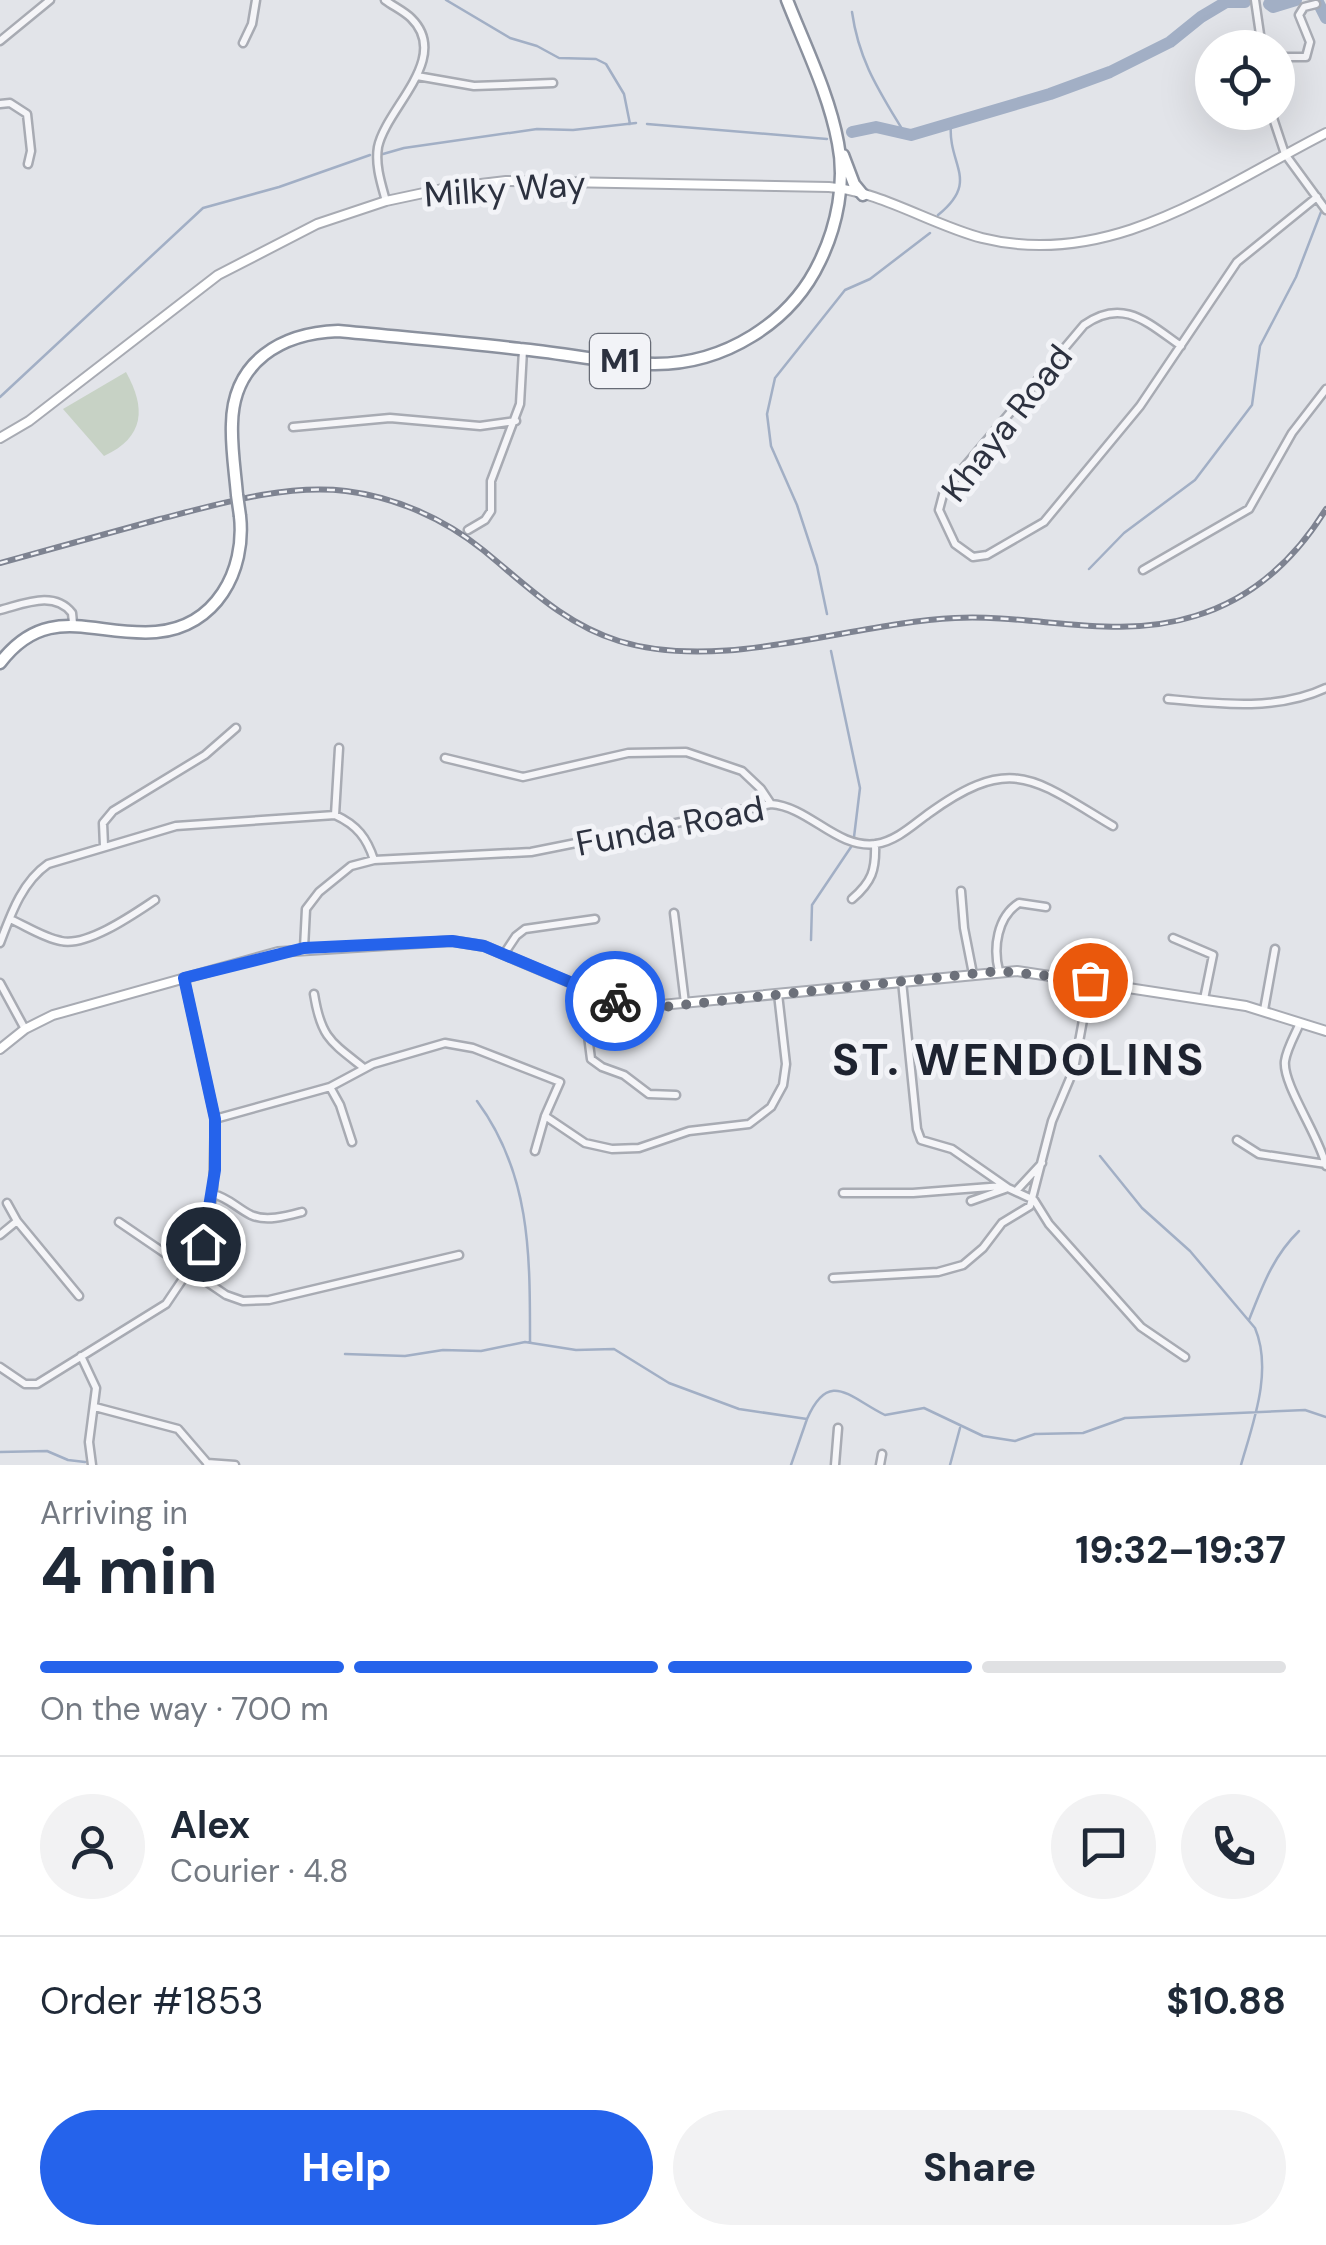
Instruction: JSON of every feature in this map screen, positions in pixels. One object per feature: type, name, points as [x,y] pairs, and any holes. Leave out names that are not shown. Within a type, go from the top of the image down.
[{"type":"highway","name":"M1","points":[[0,663],[15,645],[54,626],[73,624],[153,632],[187,624],[218,600],[230,582],[240,548],[232,421],[236,402],[256,362],[283,341],[338,331],[658,364],[684,361],[736,345],[782,315],[813,277],[826,248],[841,188],[839,146],[826,100],[787,0]]},
{"type":"highway","points":[[839,146],[852,180],[864,195]]},
{"type":"street","points":[[0,41],[50,0]]},
{"type":"street","points":[[242,43],[252,24],[256,0]]},
{"type":"street","points":[[385,0],[418,26],[423,49],[417,76],[379,142],[377,168],[386,201]]},
{"type":"street","points":[[1255,0],[1259,30]]},
{"type":"street","points":[[1295,57],[1306,57],[1310,42],[1299,15],[1304,7],[1316,4]]},
{"type":"street","points":[[417,76],[474,86],[553,83]]},
{"type":"street","points":[[0,104],[10,104],[27,114],[31,151],[28,164]]},
{"type":"street","points":[[1277,130],[1286,154],[1326,210]]},
{"type":"street","name":"Milky Way","points":[[0,438],[29,421],[218,275],[317,224],[386,201],[506,181],[841,188],[993,240],[1030,246],[1074,244],[1140,228],[1326,133]]},
{"type":"street","name":"Khaya Road","points":[[1180,346],[1126,312],[1106,313],[1084,325],[944,491],[939,510],[958,549],[973,557],[982,556],[1044,522],[1140,406],[1237,262],[1317,197]]},
{"type":"street","points":[[468,530],[492,511],[491,481],[522,396],[522,349]]},
{"type":"street","points":[[1146,568],[1249,509],[1292,433],[1326,390]]},
{"type":"street","points":[[293,427],[390,418],[480,426],[516,421]]},
{"type":"street","points":[[0,610],[43,600],[58,601],[72,613],[73,624]]},
{"type":"street","points":[[1168,699],[1243,705],[1326,688]]},
{"type":"street","points":[[104,846],[103,823],[113,812],[205,754],[236,728]]},
{"type":"street","points":[[335,815],[339,748]]},
{"type":"street","points":[[445,758],[523,777],[628,754],[686,752],[742,771],[761,788],[770,804]]},
{"type":"street","points":[[852,899],[870,880],[876,865],[874,844],[898,836],[977,783],[1004,777],[1038,782],[1113,826]]},
{"type":"street","name":"Funda Road","points":[[304,948],[303,920],[311,900],[351,866],[374,860],[531,852],[770,804],[802,812],[846,839],[874,844]]},
{"type":"street","points":[[0,943],[25,887],[48,864],[176,826],[335,815],[358,829],[374,860]]},
{"type":"street","points":[[961,890],[973,974]]},
{"type":"street","points":[[10,919],[56,940],[72,942],[130,917],[155,900]]},
{"type":"street","points":[[999,971],[996,945],[1009,910],[1022,903],[1046,907]]},
{"type":"street","points":[[674,913],[685,1004]]},
{"type":"street","points":[[504,954],[524,930],[596,918]]},
{"type":"street","points":[[1173,938],[1213,955],[1204,999]]},
{"type":"street","points":[[0,1050],[25,1029],[85,1005],[304,948],[452,941],[484,946],[598,994],[640,1007],[999,971],[1090,980],[1264,1010],[1326,1031]]},
{"type":"street","points":[[1264,1010],[1275,950]]},
{"type":"street","points":[[0,1368],[24,1384],[37,1384],[166,1304],[192,1271],[203,1244],[213,1194],[215,1119],[184,978]]},
{"type":"street","points":[[833,1278],[938,1272],[963,1265],[983,1248],[1002,1223],[1034,1200],[1052,1121],[1080,1048],[1090,980]]},
{"type":"street","points":[[902,981],[918,1136],[922,1141],[952,1149],[1034,1200],[1049,1224],[1140,1327],[1185,1357]]},
{"type":"street","points":[[0,983],[25,1029]]},
{"type":"street","points":[[314,994],[326,1038],[364,1068]]},
{"type":"street","points":[[598,994],[588,1028],[591,1060],[624,1074],[654,1096],[676,1095]]},
{"type":"street","points":[[545,1116],[570,1136],[595,1147],[639,1148],[668,1136],[742,1126],[771,1107],[783,1085],[786,1064],[778,994]]},
{"type":"street","points":[[1237,1140],[1258,1154],[1326,1165],[1285,1070],[1287,1054],[1301,1022]]},
{"type":"street","points":[[215,1119],[330,1087],[364,1068],[435,1044],[451,1044],[473,1048],[560,1082],[536,1151]]},
{"type":"street","points":[[330,1087],[337,1096],[352,1142]]},
{"type":"street","points":[[971,1200],[1010,1188],[1042,1163]]},
{"type":"street","points":[[843,1193],[1010,1188]]},
{"type":"street","points":[[213,1194],[232,1200],[254,1216],[302,1212]]},
{"type":"street","points":[[7,1203],[17,1221],[79,1296]]},
{"type":"street","points":[[0,1234],[17,1221]]},
{"type":"street","points":[[119,1222],[226,1295],[253,1301],[287,1297],[459,1255]]},
{"type":"street","points":[[81,1356],[95,1382],[89,1437],[92,1465]]},
{"type":"street","points":[[95,1407],[178,1429],[208,1464],[235,1465]]},
{"type":"street","points":[[835,1465],[838,1428]]},
{"type":"street","points":[[880,1465],[882,1454]]},
{"type":"shaded area","points":[[126,372],[137,398],[138,420],[128,440],[104,456],[63,409]]},
{"type":"waterway","points":[[446,0],[510,38],[559,58],[596,59],[606,64],[624,94],[630,124]]},
{"type":"waterway","points":[[1269,4],[1273,7],[1296,0]]},
{"type":"waterway","points":[[1317,0],[1326,18]]},
{"type":"waterway","points":[[852,132],[876,127],[911,135],[1050,94],[1110,72],[1170,42],[1226,2],[1245,2]]},
{"type":"waterway","points":[[852,12],[865,62],[905,134]]},
{"type":"waterway","points":[[383,154],[537,129],[573,130],[636,123]]},
{"type":"waterway","points":[[938,215],[951,203],[960,182],[951,123]]},
{"type":"waterway","points":[[647,124],[827,139]]},
{"type":"waterway","points":[[0,397],[203,208],[370,155]]},
{"type":"waterway","points":[[1089,569],[1124,533],[1195,480],[1252,405],[1260,346],[1296,277],[1321,212]]},
{"type":"waterway","points":[[827,614],[817,566],[797,505],[771,446],[767,414],[775,378],[845,290],[870,279],[930,233]]},
{"type":"waterway","points":[[831,651],[860,788],[854,837]]},
{"type":"waterway","points":[[811,940],[812,905],[851,847]]},
{"type":"waterway","points":[[477,1101],[495,1129],[518,1186],[527,1247],[530,1342]]},
{"type":"waterway","points":[[1100,1156],[1142,1208],[1190,1251],[1255,1328],[1262,1379],[1241,1465]]},
{"type":"waterway","points":[[1249,1320],[1275,1261],[1299,1231]]},
{"type":"waterway","points":[[345,1354],[405,1356],[443,1350],[481,1351],[525,1342],[576,1350],[614,1349],[669,1383],[739,1409],[807,1419],[824,1394],[841,1392],[885,1415],[924,1408],[983,1436],[1015,1441],[1035,1434],[1083,1433],[1125,1418],[1305,1410],[1326,1417]]},
{"type":"waterway","points":[[791,1465],[807,1419]]},
{"type":"waterway","points":[[950,1465],[960,1428]]},
{"type":"waterway","points":[[0,1452],[47,1451],[85,1462]]},
{"type":"railway","points":[[0,563],[252,497],[299,490],[346,491],[400,504],[452,528],[546,602],[599,634],[659,649],[700,652],[955,618],[1106,627],[1165,623],[1216,609],[1253,588],[1286,560],[1326,509]]},
{"type":"way so far","points":[[615,1001],[654,1008],[999,971],[1090,980]]},
{"type":"district","name":"ST. WENDOLINS","points":[[1019,1059]]},
{"type":"route","points":[[203,1244],[213,1194],[215,1119],[184,978],[304,948],[452,941],[484,946],[615,1001]]}]
